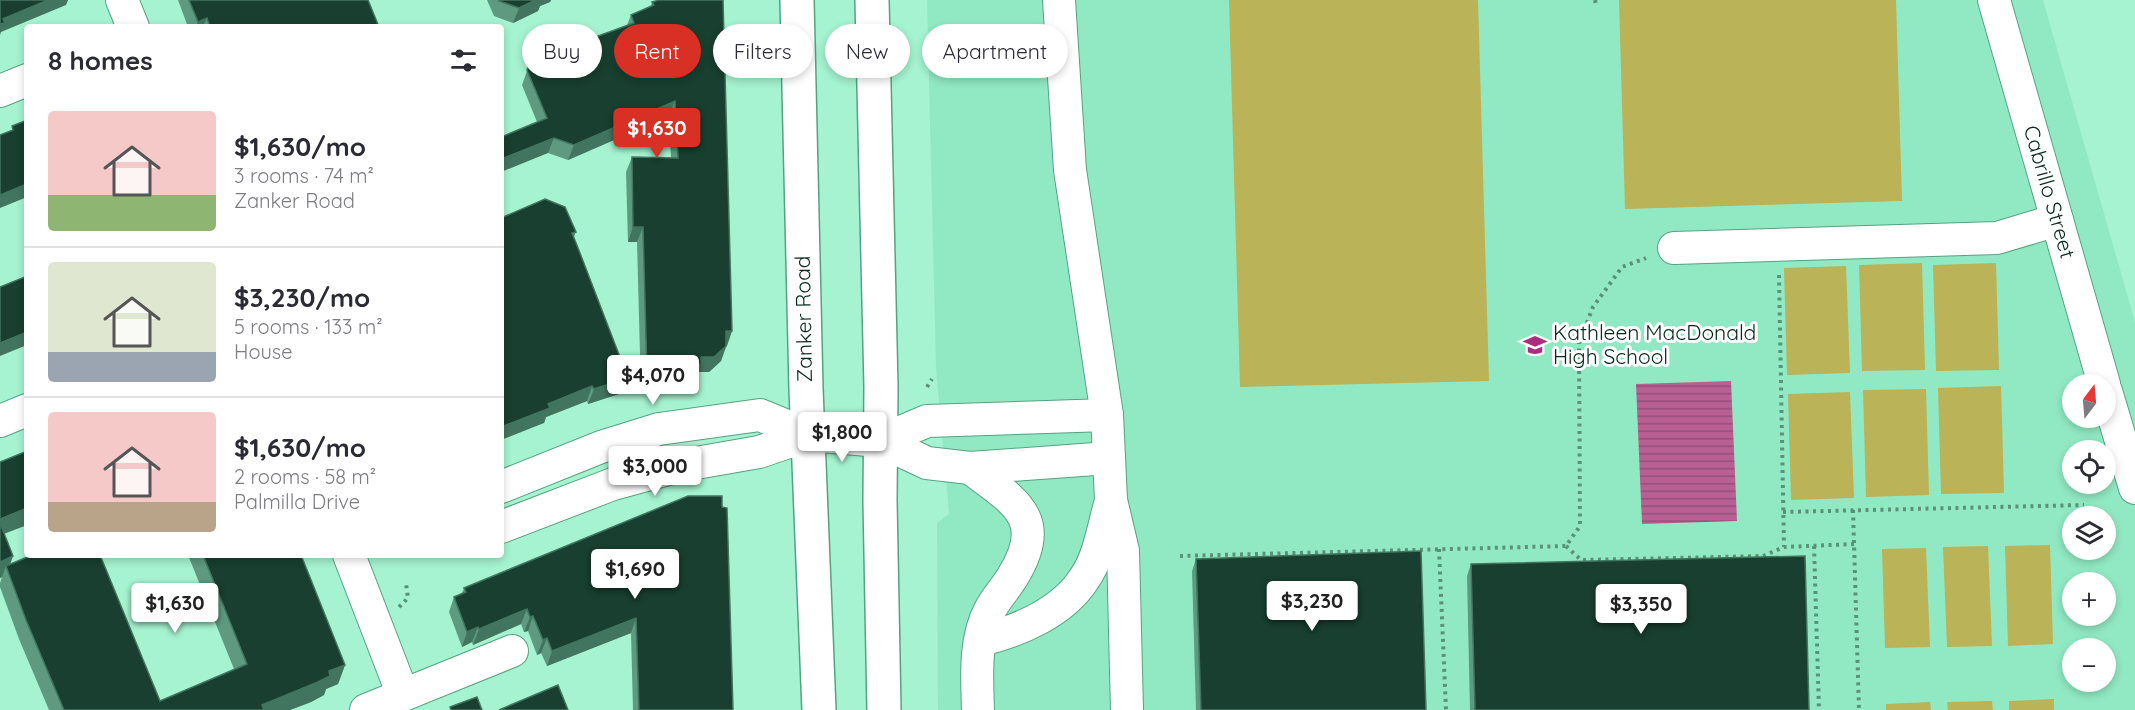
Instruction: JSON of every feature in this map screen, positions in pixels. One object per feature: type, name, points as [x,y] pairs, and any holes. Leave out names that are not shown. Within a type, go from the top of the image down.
[{"type":"main road","name":"Zanker Road","points":[[797,0],[806,389],[819,710]]},
{"type":"main road","points":[[872,0],[881,387],[884,710]]},
{"type":"street","points":[[122,0],[133,24]]},
{"type":"street","points":[[1059,0],[1070,170],[1107,415],[1112,500],[1123,552],[1127,710]]},
{"type":"street","name":"Cabrillo Street","points":[[1994,0],[2101,374]]},
{"type":"street","points":[[0,91],[24,81]]},
{"type":"street","points":[[1674,248],[1997,238],[2057,220]]},
{"type":"street","points":[[0,421],[24,411]]},
{"type":"street","points":[[504,486],[602,447],[659,429],[760,415],[809,435],[880,441],[927,463],[970,468],[1109,458]]},
{"type":"street","points":[[880,441],[927,421],[1107,415]]},
{"type":"street","points":[[2116,424],[2135,488]]},
{"type":"street","points":[[504,526],[613,483],[679,466],[759,452],[809,435]]},
{"type":"street","points":[[970,468],[1007,496],[1022,512],[1029,532],[1027,552],[989,611],[981,640],[977,674],[978,710]]},
{"type":"street","points":[[981,640],[1014,632],[1052,610],[1084,580],[1095,556],[1112,500]]},
{"type":"street","points":[[359,558],[403,695]]},
{"type":"street","points":[[366,710],[512,651]]},
{"type":"path","points":[[1779,245],[1784,547]]},
{"type":"path","points":[[1566,546],[1580,526],[1579,343],[1593,307],[1622,267],[1674,248]]},
{"type":"path","points":[[927,387],[932,379]]},
{"type":"path","points":[[1783,512],[2084,505]]},
{"type":"path","points":[[1853,510],[1859,710]]},
{"type":"path","points":[[1180,556],[1566,546],[1581,560],[1763,556],[1784,547],[1855,544]]},
{"type":"path","points":[[1815,546],[1819,710]]},
{"type":"path","points":[[1439,549],[1446,710]]},
{"type":"path","points":[[406,584],[408,598]]},
{"type":"shaded area","name":"Kathleen MacDonald High School","points":[[927,0],[2043,0],[2135,322],[2135,710],[938,710],[937,523],[949,514],[936,368],[929,78],[1068,78],[1068,24],[928,24]]},
{"type":"shaded area","points":[[1229,0],[1478,0],[1489,381],[1240,387]]},
{"type":"shaded area","points":[[1619,0],[1896,0],[1902,201],[1625,209]]},
{"type":"shaded area","points":[[1922,263],[1925,370],[1862,371],[1859,265]]},
{"type":"shaded area","points":[[1996,263],[1999,370],[1936,371],[1933,265]]},
{"type":"shaded area","points":[[1846,266],[1850,373],[1787,375],[1784,268]]},
{"type":"shaded area","points":[[1731,381],[1737,521],[1642,524],[1636,384]]},
{"type":"shaded area","points":[[2001,386],[2004,493],[1941,494],[1938,388]]},
{"type":"shaded area","points":[[1926,389],[1929,495],[1866,497],[1863,390]]},
{"type":"shaded area","points":[[1850,392],[1854,498],[1791,500],[1788,394]]},
{"type":"shaded area","points":[[2050,545],[2053,644],[2008,646],[2005,546]]},
{"type":"shaded area","points":[[1988,546],[1992,646],[1947,647],[1943,547]]},
{"type":"shaded area","points":[[1926,548],[1930,647],[1885,648],[1882,549]]},
{"type":"shaded area","points":[[2054,699],[2054,710],[2009,710],[2009,701]]},
{"type":"shaded area","points":[[1992,701],[1993,710],[1948,710],[1947,702]]},
{"type":"shaded area","points":[[1930,702],[1931,710],[1886,710],[1886,704]]},
{"type":"building","points":[[0,0],[48,0],[3,19],[5,23],[0,24]]},
{"type":"building","points":[[189,0],[368,0],[378,24],[209,24],[207,18],[198,22]]},
{"type":"building","points":[[499,0],[535,0],[519,8]]},
{"type":"building","points":[[659,0],[723,0],[724,24],[713,24],[713,78],[725,78],[732,331],[726,331],[726,346],[714,357],[701,357],[701,364],[684,365],[647,376],[643,227],[633,227],[632,157],[678,158],[675,101],[574,145],[554,138],[504,158],[504,136],[547,118],[530,78],[602,78],[602,35],[614,30],[614,78],[701,78],[701,24],[631,24],[634,23],[631,15],[654,5],[652,2]]},
{"type":"building","points":[[24,121],[24,185],[0,195],[0,135],[13,130],[12,126]]},
{"type":"building","points":[[545,199],[565,207],[576,232],[572,233],[628,378],[594,389],[592,386],[548,404],[550,408],[504,426],[504,217]]},
{"type":"building","points":[[24,277],[24,333],[0,343],[0,287]]},
{"type":"building","points":[[24,452],[24,509],[0,519],[0,462]]},
{"type":"building","points":[[688,496],[722,496],[722,507],[727,508],[733,710],[639,710],[636,618],[552,651],[547,638],[543,640],[533,616],[530,617],[527,609],[467,632],[454,597],[466,592],[464,588]]},
{"type":"building","points":[[0,523],[13,556],[0,562]]},
{"type":"building","points":[[1421,551],[1426,710],[1201,710],[1196,559]]},
{"type":"building","points":[[1805,556],[1809,710],[1475,710],[1471,564]]},
{"type":"building","points":[[25,558],[101,558],[160,701],[247,664],[204,558],[302,558],[345,665],[329,671],[330,676],[318,682],[262,705],[264,710],[64,710],[6,566]]},
{"type":"building","points":[[558,685],[568,710],[499,710]]},
{"type":"building","points":[[477,697],[482,710],[451,710],[450,707]]},
{"type":"place","name":"Kathleen MacDonald High School","points":[[1535,345]]}]
